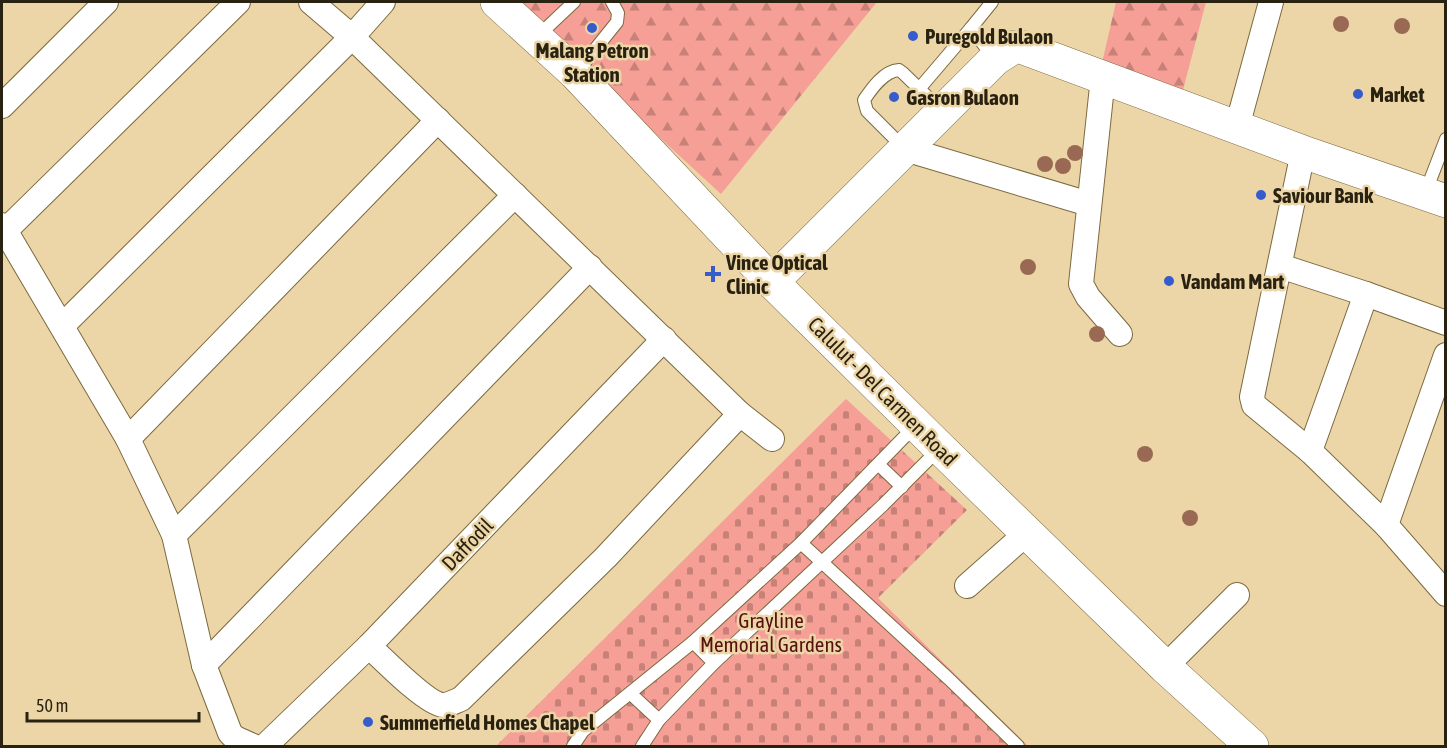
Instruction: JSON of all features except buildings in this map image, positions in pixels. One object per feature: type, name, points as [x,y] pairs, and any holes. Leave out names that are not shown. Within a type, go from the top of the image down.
[{"type":"main road","name":"Calulut - Del Carmen Road","points":[[497,2],[575,74],[771,282],[1165,667],[1252,747]]},
{"type":"main road","points":[[771,282],[995,59],[1014,47],[1021,47],[1303,152],[1435,197]]},
{"type":"street","points":[[2,106],[106,2]]},
{"type":"street","points":[[238,2],[3,228],[128,439],[174,535],[204,665],[230,733],[253,747]]},
{"type":"street","points":[[311,2],[352,37],[740,414],[772,439]]},
{"type":"street","points":[[62,326],[352,37],[383,2]]},
{"type":"street","points":[[1237,127],[1271,2]]},
{"type":"street","points":[[1103,77],[1081,284],[1088,297],[1120,334]]},
{"type":"street","points":[[128,439],[438,120]]},
{"type":"street","points":[[904,149],[1089,204]]},
{"type":"street","points":[[1303,152],[1252,397],[1254,405],[1310,451],[1386,525],[1446,594]]},
{"type":"street","points":[[174,535],[515,195]]},
{"type":"street","points":[[1280,266],[1446,323]]},
{"type":"street","points":[[204,665],[590,267]]},
{"type":"street","points":[[1310,451],[1366,294]]},
{"type":"street","name":"Daffodil","points":[[266,746],[369,646],[664,339]]},
{"type":"street","points":[[1386,525],[1446,355]]},
{"type":"street","points":[[369,646],[428,699],[441,705],[461,699],[606,557],[740,414]]},
{"type":"street","points":[[967,586],[1028,532]]},
{"type":"street","points":[[1165,667],[1237,594]]},
{"type":"lane","points":[[537,37],[574,2]]},
{"type":"lane","points":[[575,74],[617,22],[618,13],[612,2]]},
{"type":"lane","points":[[919,89],[992,2]]},
{"type":"lane","points":[[971,28],[995,59]]},
{"type":"lane","points":[[904,149],[867,111],[864,100],[888,72],[893,70],[903,73],[942,111]]},
{"type":"lane","points":[[1435,197],[1446,139]]},
{"type":"lane","points":[[573,747],[583,731],[693,642],[801,543],[916,425]]},
{"type":"lane","points":[[642,747],[659,720],[714,663],[902,487],[940,448]]},
{"type":"lane","points":[[879,465],[902,487]]},
{"type":"lane","points":[[801,543],[950,680],[1018,747]]},
{"type":"lane","points":[[693,642],[714,663]]},
{"type":"lane","points":[[631,694],[659,720]]},
{"type":"green space","points":[[512,2],[877,2],[721,194]]},
{"type":"green space","points":[[1116,2],[1206,2],[1183,90],[1102,63]]},
{"type":"green space","name":"Grayline Memorial Gardens","points":[[846,399],[967,510],[878,598],[1028,746],[496,746]]},
{"type":"place","name":"Malang Petron Station","points":[[592,28]]},
{"type":"place","name":"Puregold Bulaon","points":[[913,36]]},
{"type":"place","name":"Market","points":[[1358,94]]},
{"type":"place","name":"Gasron Bulaon","points":[[894,97]]},
{"type":"place","name":"Saviour Bank","points":[[1261,195]]},
{"type":"place","name":"Vince Optical Clinic","points":[[713,274]]},
{"type":"place","name":"Vandam Mart","points":[[1169,281]]},
{"type":"place","name":"Summerfield Homes Chapel","points":[[368,722]]}]
